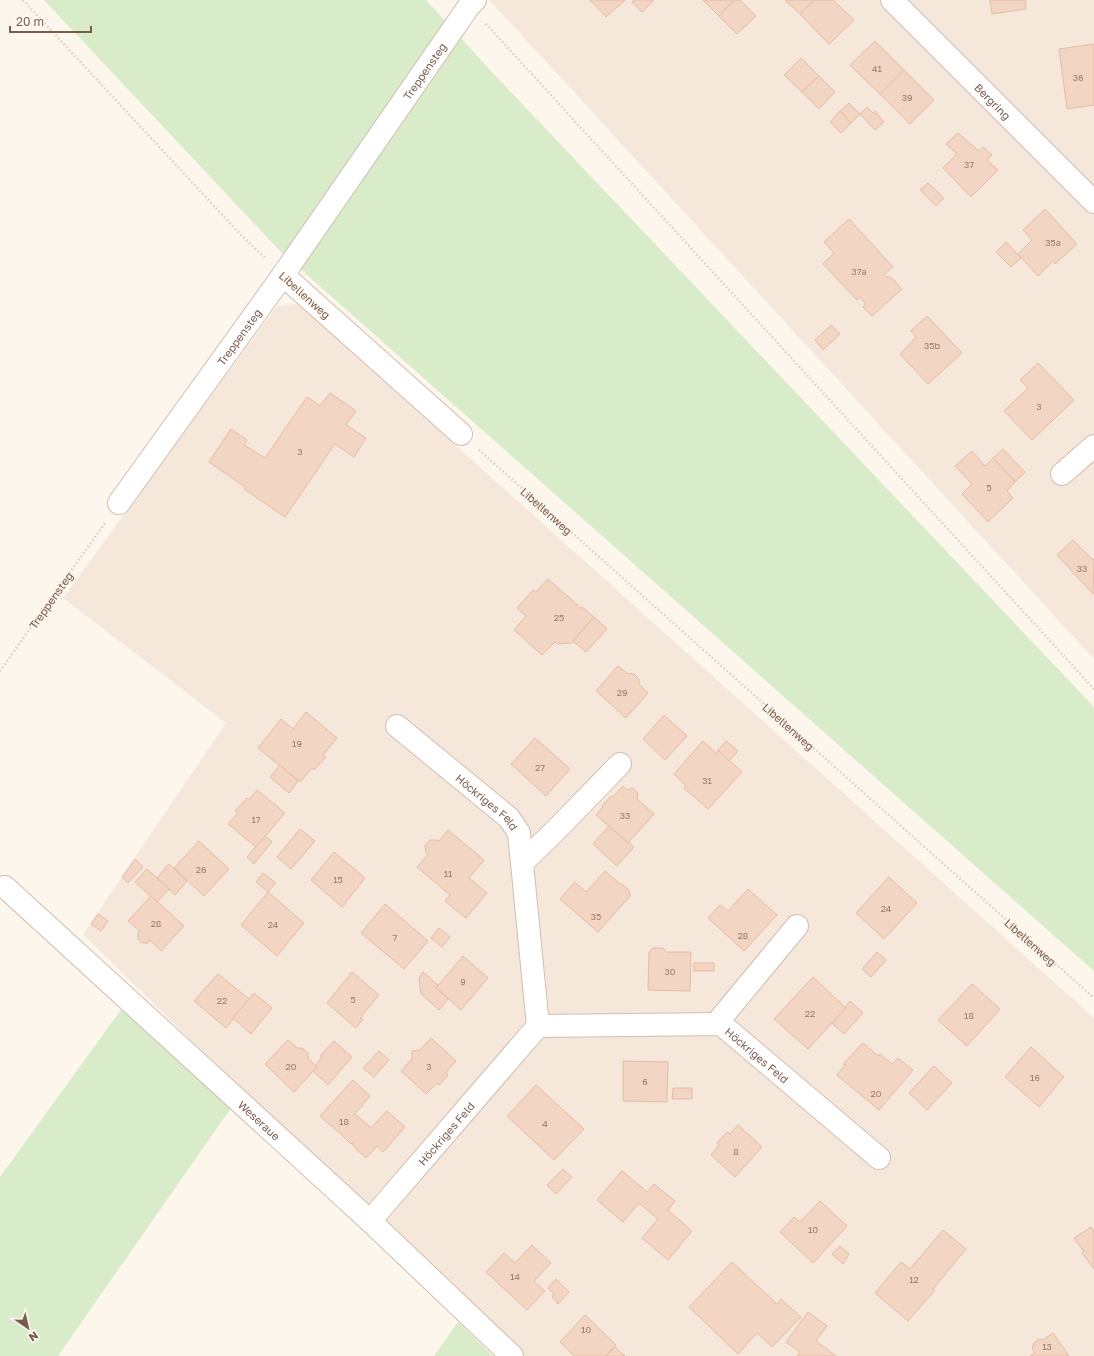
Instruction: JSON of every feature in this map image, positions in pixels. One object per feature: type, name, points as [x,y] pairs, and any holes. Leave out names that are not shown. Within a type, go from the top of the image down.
[{"type":"street","name":"Bergring","points":[[892,0],[1094,202]]},
{"type":"street","name":"Treppensteg","points":[[119,502],[283,275],[472,3]]},
{"type":"street","name":"Libellenweg","points":[[283,275],[461,434]]},
{"type":"street","points":[[1062,474],[1094,446]]},
{"type":"street","name":"Höckriges Feld","points":[[370,1222],[538,1026],[518,833],[509,818],[397,726]]},
{"type":"street","points":[[522,863],[620,764]]},
{"type":"street","name":"Weseraue","points":[[5,887],[370,1222],[512,1356]]},
{"type":"street","points":[[716,1024],[797,926]]},
{"type":"street","name":"Höckriges Feld","points":[[538,1026],[721,1024],[879,1158]]},
{"type":"path","name":"Libellenweg","points":[[23,0],[240,234],[283,275]]},
{"type":"path","points":[[472,3],[1094,689]]},
{"type":"path","name":"Libellenweg","points":[[461,434],[1094,998]]},
{"type":"path","name":"Treppensteg","points":[[0,671],[119,502]]},
{"type":"shaded area","points":[[489,0],[1094,0],[1094,659],[518,31]]},
{"type":"shaded area","points":[[298,304],[1094,1018],[1094,1356],[511,1356],[83,934],[226,723],[63,598],[277,306]]},
{"type":"green space","points":[[44,0],[426,0],[492,72],[1094,707],[1094,971],[280,251]]},
{"type":"green space","points":[[123,1007],[233,1105],[58,1356],[0,1356],[0,1177]]},
{"type":"green space","points":[[458,1322],[493,1356],[434,1356]]},
{"type":"building","points":[[590,0],[625,0],[606,17]]},
{"type":"building","points":[[634,0],[654,0],[642,12],[632,2]]},
{"type":"building","points":[[703,0],[734,0],[719,16]]},
{"type":"building","points":[[734,0],[740,0],[756,16],[737,34],[719,16]]},
{"type":"building","points":[[785,0],[814,0],[800,14]]},
{"type":"building","points":[[814,0],[833,0],[854,20],[829,44],[800,14]]},
{"type":"building","points":[[990,0],[1025,0],[1026,9],[992,14]]},
{"type":"building","points":[[875,41],[904,70],[880,94],[850,65]]},
{"type":"building","points":[[1094,44],[1094,105],[1067,109],[1059,49]]},
{"type":"building","points":[[801,58],[819,76],[802,92],[784,75]]},
{"type":"building","points":[[904,70],[934,100],[910,124],[880,94]]},
{"type":"building","points":[[819,76],[835,92],[819,109],[802,92]]},
{"type":"building","points":[[849,103],[860,114],[851,123],[840,111]]},
{"type":"building","points":[[867,107],[873,113],[875,111],[884,122],[875,130],[860,114]]},
{"type":"building","points":[[840,111],[851,123],[841,133],[830,122]]},
{"type":"building","points":[[958,133],[979,151],[983,147],[992,155],[987,160],[998,170],[971,197],[943,168],[957,154],[946,144]]},
{"type":"building","points":[[928,183],[944,198],[936,206],[920,190]]},
{"type":"building","points":[[1045,209],[1077,244],[1055,264],[1053,261],[1038,276],[1018,254],[1032,240],[1023,230]]},
{"type":"building","points":[[849,219],[893,267],[884,275],[887,278],[888,276],[891,279],[892,278],[902,289],[872,316],[863,307],[866,304],[860,297],[857,300],[823,264],[834,253],[824,242]]},
{"type":"building","points":[[1006,242],[1021,258],[1011,267],[996,252]]},
{"type":"building","points":[[927,316],[962,353],[928,384],[900,354],[916,337],[911,331]]},
{"type":"building","points":[[831,325],[840,334],[823,350],[815,340]]},
{"type":"building","points":[[1038,363],[1074,400],[1032,440],[1004,411],[1028,388],[1020,380]]},
{"type":"building","points":[[330,393],[356,411],[346,425],[366,438],[354,457],[335,444],[285,517],[244,489],[245,487],[209,462],[231,429],[247,440],[244,445],[265,458],[307,397],[320,406]]},
{"type":"building","points":[[1003,449],[1025,472],[1015,482],[993,458]]},
{"type":"building","points":[[972,451],[985,466],[993,458],[1015,482],[1007,491],[1013,498],[988,522],[962,494],[972,484],[955,466]]},
{"type":"building","points":[[1073,540],[1093,560],[1094,559],[1093,594],[1057,555]]},
{"type":"building","points":[[548,579],[581,608],[582,607],[594,617],[571,643],[557,644],[555,642],[542,655],[514,630],[526,616],[517,608],[533,590],[536,592]]},
{"type":"building","points":[[594,617],[607,629],[586,652],[573,641]]},
{"type":"building","points":[[618,666],[628,674],[633,673],[639,679],[639,684],[648,693],[626,718],[596,691]]},
{"type":"building","points":[[306,712],[337,738],[323,755],[326,757],[314,770],[312,768],[300,782],[258,748],[281,719],[293,729]]},
{"type":"building","points":[[664,715],[687,736],[665,760],[643,739]]},
{"type":"building","points":[[535,738],[570,769],[546,796],[511,764]]},
{"type":"building","points":[[703,741],[716,753],[718,750],[742,772],[708,809],[684,788],[686,786],[674,774]]},
{"type":"building","points":[[726,741],[738,751],[729,761],[718,750]]},
{"type":"building","points":[[280,765],[298,781],[289,793],[270,777]]},
{"type":"building","points":[[623,786],[627,790],[633,788],[638,793],[637,799],[654,814],[628,843],[596,815],[611,796],[613,797]]},
{"type":"building","points":[[257,790],[285,813],[256,847],[228,824],[238,813],[235,811],[247,798],[249,800]]},
{"type":"building","points":[[609,826],[634,847],[617,866],[593,844]]},
{"type":"building","points":[[300,829],[315,841],[291,869],[277,857]]},
{"type":"building","points":[[448,830],[484,860],[469,878],[487,893],[466,918],[445,901],[450,895],[417,867],[428,855],[426,853],[425,846],[430,840],[439,841]]},
{"type":"building","points":[[265,836],[272,842],[254,864],[247,857]]},
{"type":"building","points":[[199,841],[229,869],[204,896],[174,868]]},
{"type":"building","points":[[334,852],[365,878],[342,907],[311,880]]},
{"type":"building","points":[[135,859],[143,867],[128,883],[122,877]]},
{"type":"building","points":[[169,864],[187,881],[175,895],[157,878]]},
{"type":"building","points":[[147,869],[169,889],[157,902],[135,882]]},
{"type":"building","points":[[605,871],[629,890],[630,896],[598,932],[560,899],[575,882],[586,892]]},
{"type":"building","points":[[263,873],[276,883],[268,892],[256,882]]},
{"type":"building","points":[[889,877],[917,903],[884,939],[856,913]]},
{"type":"building","points":[[748,889],[777,915],[744,951],[708,918],[720,905],[728,911]]},
{"type":"building","points":[[268,892],[304,923],[277,956],[241,925]]},
{"type":"building","points":[[151,896],[184,926],[161,951],[150,940],[148,943],[142,943],[138,939],[138,933],[140,931],[128,921]]},
{"type":"building","points":[[385,904],[428,941],[404,969],[361,933]]},
{"type":"building","points":[[98,914],[108,921],[101,931],[91,924]]},
{"type":"building","points":[[439,928],[450,937],[442,947],[431,938]]},
{"type":"building","points":[[653,948],[663,948],[666,952],[691,952],[690,991],[648,990],[649,952]]},
{"type":"building","points":[[877,952],[886,960],[871,977],[862,969]]},
{"type":"building","points":[[463,956],[488,978],[461,1010],[436,988]]},
{"type":"building","points":[[694,963],[714,963],[714,971],[694,971]]},
{"type":"building","points":[[352,972],[379,995],[360,1018],[363,1019],[356,1028],[327,1003]]},
{"type":"building","points":[[423,972],[438,985],[436,988],[448,999],[439,1010],[421,994],[419,978]]},
{"type":"building","points":[[218,974],[249,999],[226,1028],[194,1001]]},
{"type":"building","points":[[813,977],[846,1008],[808,1049],[774,1019]]},
{"type":"building","points":[[972,984],[1000,1009],[967,1046],[938,1020]]},
{"type":"building","points":[[254,993],[272,1008],[251,1034],[233,1018]]},
{"type":"building","points":[[850,1001],[863,1013],[844,1034],[832,1023],[846,1008],[845,1007]]},
{"type":"building","points":[[431,1038],[456,1061],[446,1073],[448,1075],[439,1085],[437,1083],[426,1094],[401,1071],[412,1059],[412,1051],[420,1050]]},
{"type":"building","points":[[288,1040],[297,1048],[302,1048],[308,1053],[308,1058],[317,1067],[294,1092],[265,1064]]},
{"type":"building","points":[[334,1041],[352,1057],[328,1085],[313,1071],[317,1067],[315,1066],[322,1057],[320,1056]]},
{"type":"building","points":[[863,1043],[878,1056],[880,1054],[892,1064],[898,1058],[913,1070],[879,1110],[837,1075],[845,1065],[843,1064]]},
{"type":"building","points":[[1031,1047],[1064,1077],[1039,1107],[1005,1077]]},
{"type":"building","points":[[379,1051],[389,1060],[374,1077],[363,1068]]},
{"type":"building","points":[[623,1061],[668,1062],[667,1102],[623,1101]]},
{"type":"building","points":[[934,1066],[952,1083],[927,1110],[909,1093]]},
{"type":"building","points":[[353,1080],[370,1096],[355,1114],[371,1128],[387,1111],[405,1127],[383,1152],[377,1146],[366,1158],[354,1147],[352,1143],[351,1144],[320,1116]]},
{"type":"building","points":[[536,1085],[584,1129],[554,1160],[507,1116]]},
{"type":"building","points":[[673,1088],[692,1088],[692,1099],[672,1099]]},
{"type":"building","points":[[738,1125],[762,1147],[735,1177],[711,1155],[719,1145],[717,1143],[727,1132],[730,1134]]},
{"type":"building","points":[[563,1169],[572,1177],[556,1194],[547,1185]]},
{"type":"building","points":[[622,1171],[647,1192],[654,1184],[675,1201],[668,1210],[692,1231],[668,1260],[642,1238],[658,1219],[639,1203],[623,1222],[597,1200]]},
{"type":"building","points":[[820,1201],[847,1226],[813,1263],[780,1232],[794,1217],[800,1222]]},
{"type":"building","points":[[1091,1227],[1094,1231],[1094,1269],[1082,1253],[1084,1252],[1074,1238]]},
{"type":"building","points":[[943,1230],[966,1249],[933,1289],[935,1290],[908,1321],[875,1293],[901,1262],[910,1269]]},
{"type":"building","points":[[532,1245],[551,1263],[534,1281],[545,1291],[527,1310],[486,1272],[504,1253],[515,1263]]},
{"type":"building","points":[[840,1246],[849,1254],[843,1264],[832,1254]]},
{"type":"building","points":[[732,1262],[777,1304],[781,1299],[801,1317],[772,1347],[757,1333],[738,1354],[689,1307]]},
{"type":"building","points":[[556,1279],[569,1292],[558,1304],[552,1297],[554,1294],[548,1288]]},
{"type":"building","points":[[808,1312],[827,1326],[816,1341],[836,1356],[797,1356],[800,1352],[786,1342]]},
{"type":"building","points":[[585,1315],[616,1345],[606,1356],[574,1356],[560,1342]]},
{"type":"building","points":[[1053,1333],[1069,1356],[1030,1356],[1035,1352],[1032,1349],[1034,1343],[1039,1339],[1043,1340]]},
{"type":"building","points":[[615,1347],[625,1356],[606,1356]]}]
